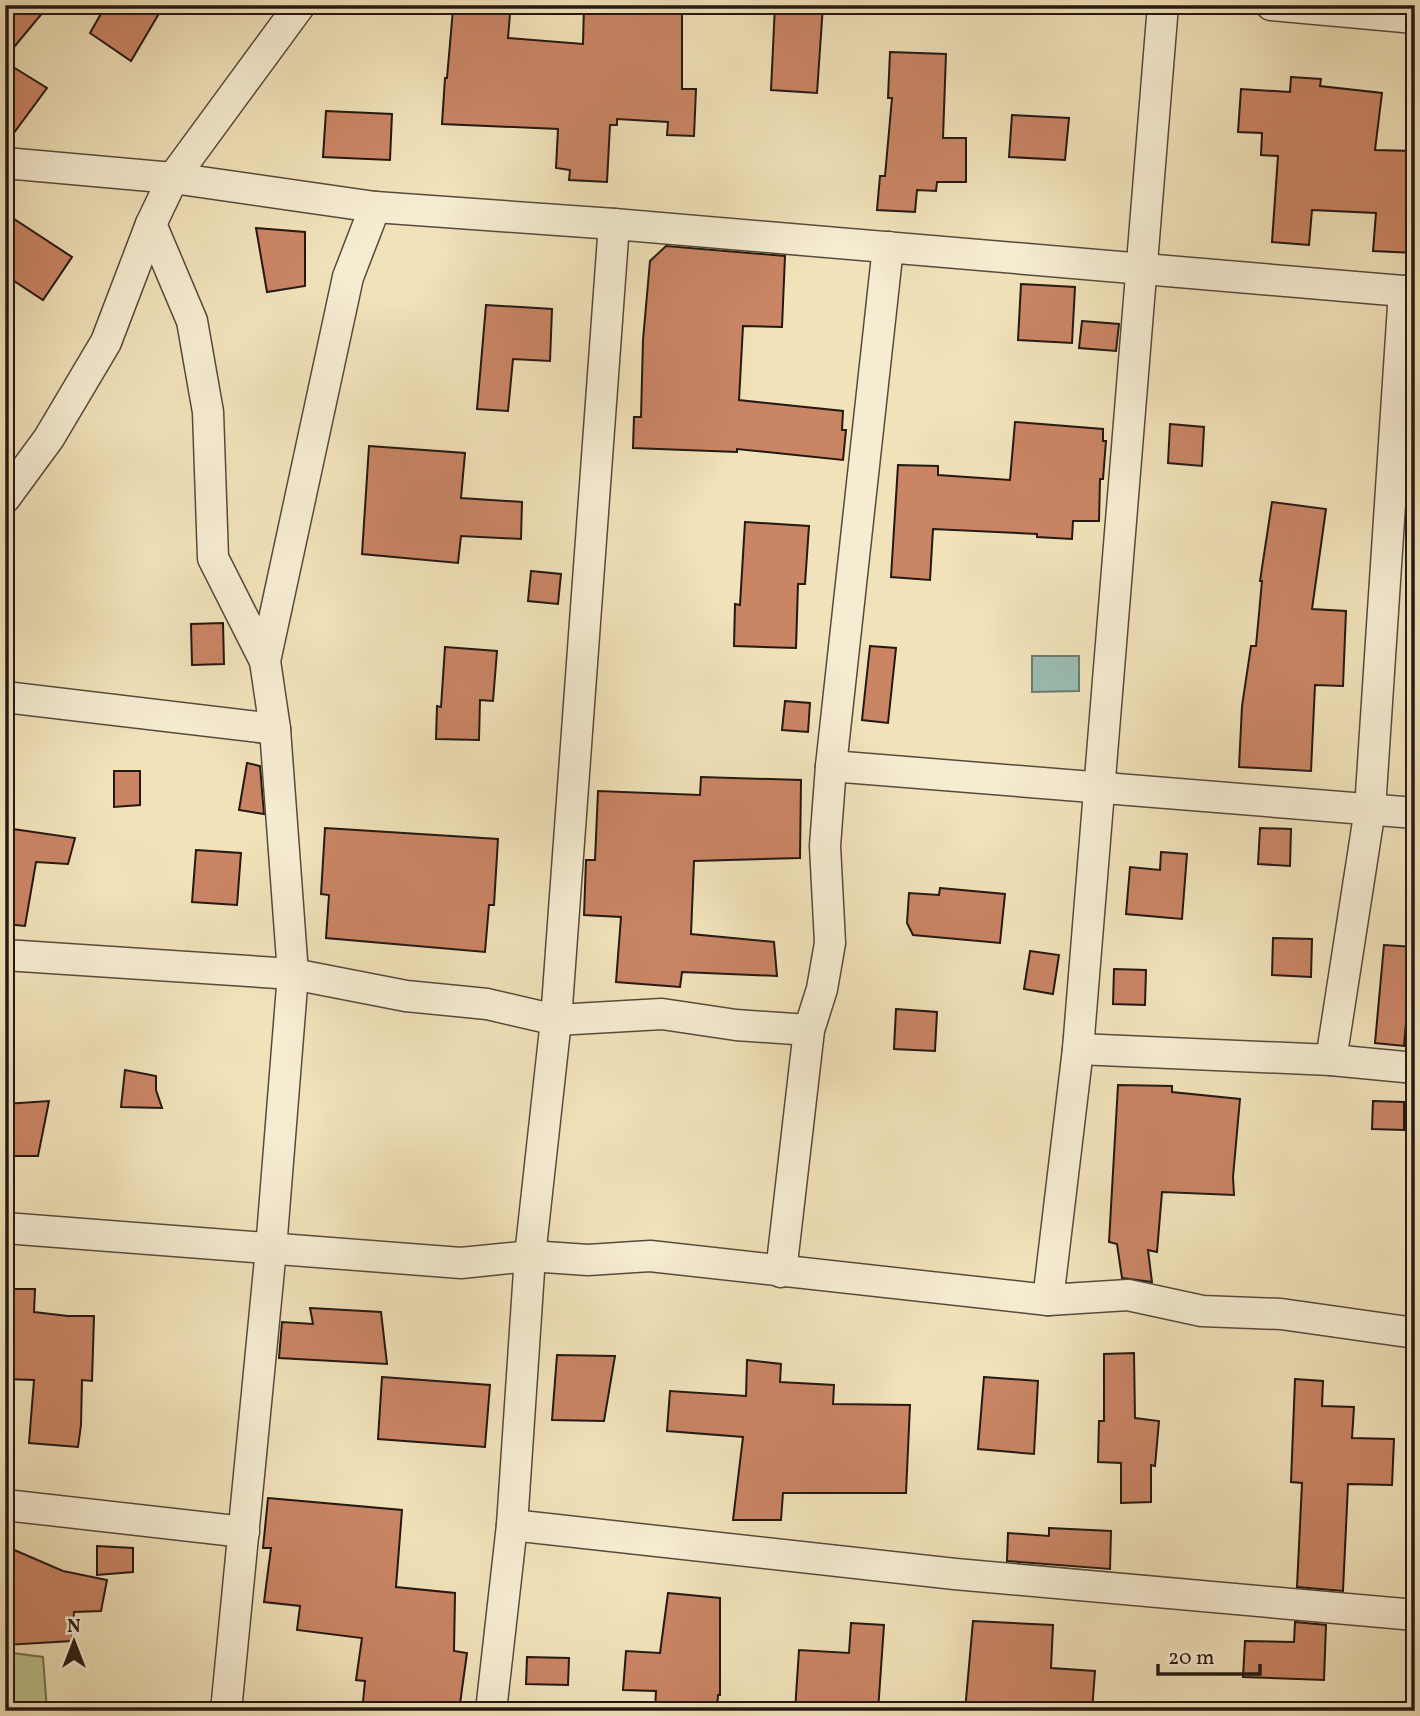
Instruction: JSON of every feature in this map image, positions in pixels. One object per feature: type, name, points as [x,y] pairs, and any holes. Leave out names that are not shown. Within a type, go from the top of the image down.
[{"type":"street","points":[[5,498],[49,438],[106,342],[151,224],[173,178],[300,5]]},
{"type":"street","points":[[1048,1300],[1078,1049],[1163,5]]},
{"type":"street","points":[[1271,5],[1415,18]]},
{"type":"street","points":[[5,163],[173,178],[375,207],[614,224],[1410,291],[1370,809],[1331,1060]]},
{"type":"street","points":[[265,661],[348,277],[375,207]]},
{"type":"street","points":[[151,224],[195,334],[208,412],[213,558],[265,661],[275,729],[293,974],[271,1249],[226,1711]]},
{"type":"street","points":[[491,1711],[512,1525],[530,1256],[556,1020],[614,224]]},
{"type":"street","points":[[781,1272],[808,1030],[822,989],[830,943],[825,846],[831,766],[888,247]]},
{"type":"street","points":[[5,697],[275,729]]},
{"type":"street","points":[[831,766],[1415,813]]},
{"type":"street","points":[[5,955],[293,974],[406,996],[487,1004],[556,1020],[662,1014],[736,1025],[808,1030]]},
{"type":"street","points":[[1078,1049],[1331,1060],[1415,1068]]},
{"type":"street","points":[[5,1227],[461,1263],[530,1256],[588,1260],[650,1256],[1048,1300],[1128,1295],[1202,1311],[1281,1314],[1415,1333]]},
{"type":"street","points":[[5,1505],[244,1532]]},
{"type":"street","points":[[512,1525],[955,1574],[1415,1615]]},
{"type":"green space","points":[[5,1652],[43,1657],[47,1711],[5,1711]]},
{"type":"water","points":[[1032,656],[1079,656],[1079,691],[1032,692]]},
{"type":"building","points":[[5,5],[49,5],[5,58]]},
{"type":"building","points":[[106,5],[164,5],[131,61],[90,33]]},
{"type":"building","points":[[584,5],[682,10],[682,89],[696,89],[694,136],[667,135],[668,122],[617,119],[617,125],[610,125],[607,182],[569,180],[570,170],[556,168],[558,129],[442,124],[453,9],[510,14],[508,38],[583,44]]},
{"type":"building","points":[[775,5],[823,5],[817,93],[771,90]]},
{"type":"building","points":[[890,52],[946,54],[943,138],[966,138],[966,182],[937,182],[936,191],[917,190],[915,212],[877,210],[880,176],[885,176],[892,98],[888,98]]},
{"type":"building","points":[[5,62],[47,88],[5,145]]},
{"type":"building","points":[[1291,77],[1321,79],[1320,86],[1382,93],[1375,150],[1415,151],[1415,253],[1373,251],[1376,213],[1312,210],[1309,245],[1272,242],[1278,156],[1261,155],[1262,133],[1238,132],[1241,89],[1290,92]]},
{"type":"building","points":[[326,111],[392,114],[390,160],[323,157]]},
{"type":"building","points":[[1012,115],[1069,118],[1065,160],[1009,157]]},
{"type":"building","points":[[5,213],[72,257],[43,300],[5,275]]},
{"type":"building","points":[[256,228],[305,232],[305,286],[267,292]]},
{"type":"building","points":[[666,246],[785,256],[782,327],[743,326],[739,400],[843,411],[842,430],[846,430],[843,460],[737,449],[737,452],[633,448],[634,417],[641,417],[643,340],[650,261]]},
{"type":"building","points":[[1021,284],[1075,287],[1072,343],[1018,340]]},
{"type":"building","points":[[486,305],[552,309],[550,361],[513,359],[508,411],[477,409]]},
{"type":"building","points":[[1082,321],[1119,324],[1116,351],[1079,348]]},
{"type":"building","points":[[1015,422],[1103,429],[1103,441],[1106,441],[1103,479],[1100,479],[1099,521],[1073,521],[1072,539],[1037,537],[1037,534],[933,529],[930,580],[891,577],[898,465],[938,466],[938,475],[1010,480]]},
{"type":"building","points":[[1170,424],[1204,427],[1202,466],[1168,463]]},
{"type":"building","points":[[369,446],[465,453],[461,498],[522,502],[521,539],[461,536],[458,563],[362,554]]},
{"type":"building","points":[[1272,502],[1326,509],[1312,609],[1346,611],[1343,686],[1315,685],[1311,771],[1239,767],[1242,706],[1251,646],[1256,646],[1260,581]]},
{"type":"building","points":[[745,522],[809,526],[805,584],[798,584],[796,648],[734,646],[735,604],[740,605]]},
{"type":"building","points":[[531,571],[561,574],[558,604],[528,601]]},
{"type":"building","points":[[223,623],[224,664],[192,665],[191,624]]},
{"type":"building","points":[[870,646],[896,648],[888,723],[862,720]]},
{"type":"building","points":[[445,647],[497,651],[493,701],[480,700],[479,740],[436,739],[437,706],[441,707]]},
{"type":"building","points":[[785,701],[810,703],[808,732],[782,730]]},
{"type":"building","points":[[247,763],[260,766],[264,814],[239,810]]},
{"type":"building","points":[[114,771],[140,771],[140,805],[114,807]]},
{"type":"building","points":[[701,777],[801,780],[800,858],[694,861],[691,934],[774,942],[777,976],[682,972],[680,987],[616,982],[621,917],[584,915],[586,860],[595,860],[598,791],[700,795]]},
{"type":"building","points":[[325,828],[498,839],[494,905],[489,905],[485,952],[326,938],[329,895],[321,894]]},
{"type":"building","points":[[1260,828],[1291,829],[1290,866],[1258,864]]},
{"type":"building","points":[[13,829],[75,838],[68,864],[36,862],[25,926],[6,924]]},
{"type":"building","points":[[196,850],[241,853],[237,905],[192,902]]},
{"type":"building","points":[[1161,852],[1187,854],[1182,919],[1126,914],[1130,867],[1160,870]]},
{"type":"building","points":[[940,888],[1005,894],[1000,943],[913,935],[907,923],[909,893],[939,895]]},
{"type":"building","points":[[1273,938],[1312,939],[1311,977],[1272,975]]},
{"type":"building","points":[[1384,945],[1415,947],[1415,991],[1409,990],[1404,1046],[1375,1043]]},
{"type":"building","points":[[1030,951],[1059,955],[1053,994],[1024,989]]},
{"type":"building","points":[[1114,969],[1146,970],[1145,1005],[1113,1004]]},
{"type":"building","points":[[896,1009],[937,1012],[935,1051],[894,1049]]},
{"type":"building","points":[[125,1070],[156,1076],[156,1090],[162,1108],[121,1107]]},
{"type":"building","points":[[1118,1085],[1172,1086],[1172,1092],[1240,1099],[1233,1177],[1234,1195],[1162,1192],[1157,1252],[1148,1250],[1152,1282],[1122,1278],[1117,1244],[1109,1242]]},
{"type":"building","points":[[49,1101],[38,1156],[5,1156],[5,1104]]},
{"type":"building","points":[[1373,1101],[1404,1102],[1404,1130],[1372,1129]]},
{"type":"building","points":[[5,1289],[35,1289],[34,1312],[94,1316],[92,1381],[82,1380],[78,1447],[29,1443],[34,1380],[5,1379]]},
{"type":"building","points":[[310,1308],[381,1312],[387,1364],[279,1358],[282,1322],[313,1324]]},
{"type":"building","points":[[1134,1353],[1135,1418],[1159,1421],[1155,1466],[1151,1465],[1151,1502],[1121,1503],[1121,1463],[1098,1462],[1099,1421],[1104,1421],[1104,1354]]},
{"type":"building","points":[[557,1355],[615,1356],[604,1421],[552,1420]]},
{"type":"building","points":[[747,1360],[781,1364],[780,1382],[834,1385],[833,1404],[910,1405],[906,1493],[783,1493],[781,1520],[733,1520],[743,1437],[667,1431],[670,1391],[746,1396]]},
{"type":"building","points":[[382,1377],[490,1385],[485,1447],[378,1439]]},
{"type":"building","points":[[984,1377],[1038,1381],[1034,1454],[978,1449]]},
{"type":"building","points":[[1295,1379],[1323,1381],[1322,1406],[1354,1407],[1352,1438],[1394,1439],[1392,1485],[1348,1484],[1343,1591],[1297,1587],[1302,1483],[1291,1482]]},
{"type":"building","points":[[268,1498],[402,1510],[396,1587],[455,1593],[454,1651],[467,1653],[459,1711],[430,1711],[363,1702],[365,1681],[356,1680],[362,1638],[297,1630],[300,1606],[264,1602],[271,1548],[263,1548]]},
{"type":"building","points":[[1049,1528],[1111,1531],[1110,1569],[1007,1561],[1008,1533],[1049,1536]]},
{"type":"building","points":[[5,1546],[63,1571],[107,1580],[101,1611],[74,1612],[72,1641],[5,1645]]},
{"type":"building","points":[[97,1546],[133,1548],[133,1572],[97,1575]]},
{"type":"building","points":[[668,1593],[720,1598],[720,1695],[717,1711],[655,1711],[656,1691],[623,1690],[626,1651],[660,1653]]},
{"type":"building","points":[[973,1621],[1053,1625],[1051,1668],[1095,1671],[1092,1711],[965,1711]]},
{"type":"building","points":[[1295,1622],[1326,1625],[1324,1680],[1243,1677],[1245,1641],[1294,1642]]},
{"type":"building","points":[[851,1623],[884,1625],[878,1711],[795,1711],[799,1650],[849,1653]]},
{"type":"building","points":[[527,1657],[569,1658],[568,1685],[526,1684]]}]
